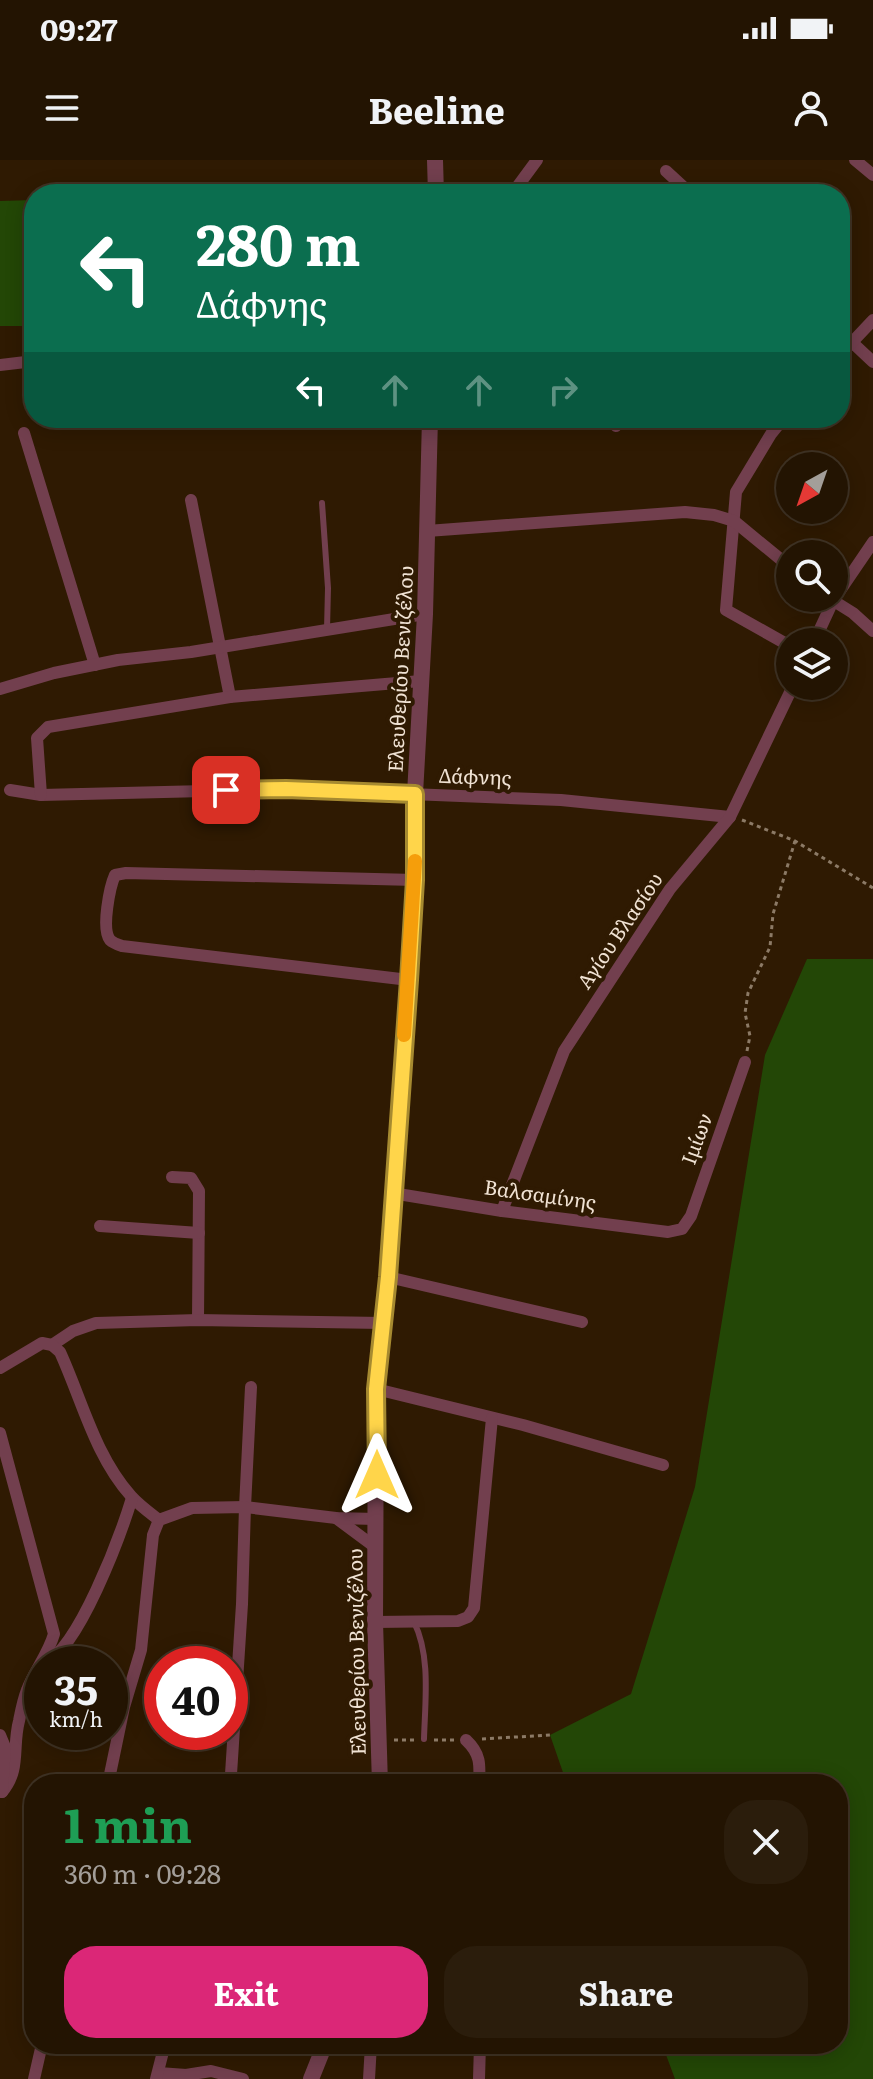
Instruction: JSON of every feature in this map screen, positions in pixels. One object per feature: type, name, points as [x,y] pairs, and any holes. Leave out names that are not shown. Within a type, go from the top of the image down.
[{"type":"street","points":[[435,160],[436,184]]},
{"type":"street","points":[[519,184],[537,160]]},
{"type":"street","points":[[855,160],[873,175]]},
{"type":"street","points":[[666,171],[680,184]]},
{"type":"street","points":[[873,320],[852,342],[873,362]]},
{"type":"street","points":[[0,365],[24,362]]},
{"type":"street","name":"Ελευθερίου Βενιζέλου","points":[[380,1774],[375,1622],[376,1389],[388,1277],[415,880],[415,794],[425,614],[430,428]]},
{"type":"street","points":[[776,428],[736,492],[726,610],[776,638]]},
{"type":"street","points":[[24,433],[95,665]]},
{"type":"street","points":[[191,500],[230,697]]},
{"type":"street","points":[[427,531],[685,512],[734,521],[776,556]]},
{"type":"street","points":[[848,577],[873,542]]},
{"type":"street","points":[[848,610],[873,631]]},
{"type":"street","points":[[0,689],[95,665],[425,614]]},
{"type":"street","points":[[41,795],[37,738],[48,727],[230,697],[421,681]]},
{"type":"street","name":"Αγίου Βλασίου","points":[[502,1211],[564,1051],[670,889],[730,817],[786,700]]},
{"type":"street","name":"Δάφνης","points":[[10,790],[41,795],[286,789],[561,800],[730,817]]},
{"type":"street","points":[[409,980],[122,946],[111,941],[106,932],[110,886],[115,875],[126,873],[415,880]]},
{"type":"street","name":"Ιμίων","points":[[682,1229],[691,1216],[745,1062]]},
{"type":"street","points":[[172,1177],[191,1178],[199,1191],[198,1320]]},
{"type":"street","name":"Βαλσαμίνης","points":[[392,1193],[502,1211],[668,1232],[682,1229]]},
{"type":"street","points":[[100,1226],[199,1233]]},
{"type":"street","points":[[388,1277],[582,1322]]},
{"type":"street","points":[[52,1345],[73,1331],[96,1323],[198,1320],[383,1323]]},
{"type":"street","points":[[0,1368],[42,1343],[52,1345],[60,1352],[95,1438],[114,1475],[132,1498],[159,1520]]},
{"type":"street","points":[[231,1774],[251,1387]]},
{"type":"street","points":[[376,1389],[663,1465]]},
{"type":"street","points":[[375,1622],[458,1621],[468,1617],[474,1608],[492,1418]]},
{"type":"street","points":[[0,1433],[54,1634],[49,1646]]},
{"type":"street","points":[[65,1646],[119,1540],[132,1498]]},
{"type":"street","points":[[110,1774],[124,1707],[141,1650],[153,1535],[159,1520],[192,1508],[245,1507],[336,1518],[376,1519]]},
{"type":"street","points":[[336,1518],[375,1547]]},
{"type":"street","points":[[1,1796],[12,1781],[17,1760],[17,1726],[24,1701]]},
{"type":"street","points":[[0,1735],[5,1747],[1,1796]]},
{"type":"street","points":[[466,1740],[476,1749],[480,1760],[479,1774]]},
{"type":"street","points":[[34,2079],[40,2054]]},
{"type":"street","points":[[162,2054],[157,2076],[211,2071],[243,2079]]},
{"type":"street","points":[[311,2079],[321,2054]]},
{"type":"street","points":[[369,2079],[370,2054]]},
{"type":"street","points":[[479,2079],[480,2054]]},
{"type":"lane","points":[[322,503],[328,588],[327,629]]},
{"type":"lane","points":[[414,1622],[420,1633],[425,1679],[424,1739]]},
{"type":"path","points":[[730,817],[756,824],[795,841],[873,888]]},
{"type":"path","points":[[745,1062],[750,1036],[745,1013],[748,993],[770,947],[773,914],[795,841]]},
{"type":"green space","points":[[24,200],[24,326],[0,326],[0,201]]},
{"type":"green space","points":[[807,959],[873,959],[873,2079],[675,2079],[666,2054],[848,2054],[848,1774],[564,1774],[550,1735],[631,1694],[695,1487],[765,1055]]},
{"type":"slow traffic","points":[[404,1035],[415,861]]},
{"type":"route","points":[[226,790],[415,794],[415,880],[409,980],[388,1277],[376,1389],[377,1475]]}]
